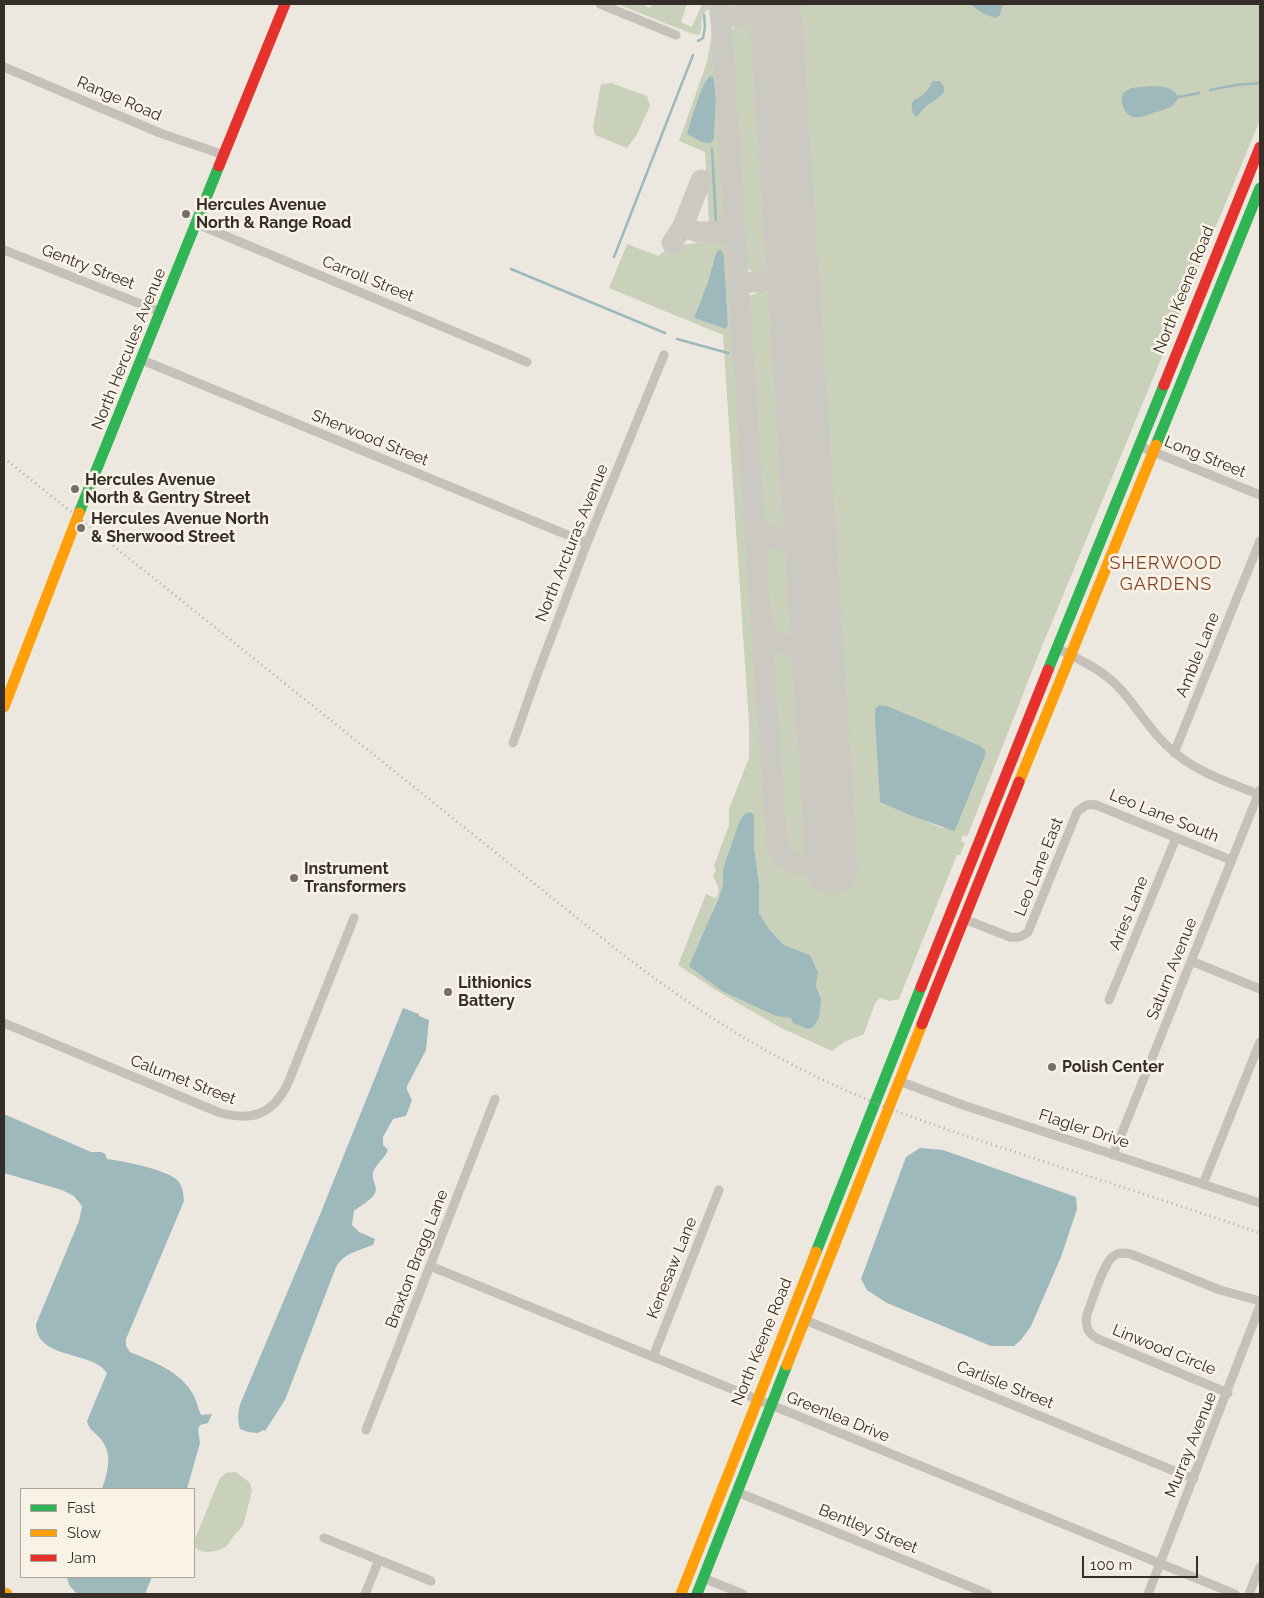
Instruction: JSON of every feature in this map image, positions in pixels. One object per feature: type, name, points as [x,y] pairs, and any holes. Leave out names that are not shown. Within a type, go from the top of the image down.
[{"type":"main road","name":"North Hercules Avenue","points":[[4,707],[285,4]]},
{"type":"main road","name":"North Keene Road","points":[[681,1594],[756,1400],[1056,648],[1260,147]]},
{"type":"main road","name":"North Keene Road","points":[[697,1594],[888,1108],[1260,188]]},
{"type":"street","points":[[600,4],[676,36]]},
{"type":"street","name":"Range Road","points":[[4,67],[160,133],[224,155]]},
{"type":"street","name":"Carroll Street","points":[[196,224],[527,362]]},
{"type":"street","name":"Gentry Street","points":[[4,250],[161,312]]},
{"type":"street","name":"North Arcturas Avenue","points":[[513,743],[587,543],[664,356]]},
{"type":"street","name":"Sherwood Street","points":[[142,360],[587,543]]},
{"type":"street","name":"Long Street","points":[[1139,446],[1260,495]]},
{"type":"street","name":"Amble Lane","points":[[1174,753],[1260,542]]},
{"type":"street","points":[[1056,648],[1090,665],[1122,690],[1161,741],[1174,753],[1201,770],[1260,793]]},
{"type":"street","name":"Saturn Avenue","points":[[1113,1155],[1231,860],[1260,793]]},
{"type":"street","name":"Leo Lane East","points":[[964,919],[1010,937],[1017,938],[1028,932],[1077,812],[1084,805]]},
{"type":"street","name":"Leo Lane South","points":[[1084,805],[1096,805],[1231,860]]},
{"type":"street","name":"Aries Lane","points":[[1109,1000],[1176,838]]},
{"type":"street","name":"Calumet Street","points":[[4,1023],[218,1112],[233,1117],[246,1118],[269,1109],[284,1093],[354,918]]},
{"type":"street","points":[[1191,961],[1260,989]]},
{"type":"street","points":[[1203,1184],[1260,1042]]},
{"type":"street","name":"Flagler Drive","points":[[899,1081],[963,1105],[1260,1203]]},
{"type":"street","name":"Braxton Bragg Lane","points":[[366,1430],[495,1099]]},
{"type":"street","name":"Kenesaw Lane","points":[[653,1357],[719,1190]]},
{"type":"street","name":"Linwood Circle","points":[[1228,1393],[1098,1339],[1091,1335],[1087,1329],[1087,1314],[1110,1258],[1122,1253],[1131,1254],[1220,1290],[1260,1301]]},
{"type":"street","name":"Greenlea Drive","points":[[430,1266],[1235,1594]]},
{"type":"street","name":"Murray Avenue","points":[[1148,1594],[1228,1393],[1260,1306]]},
{"type":"street","name":"Carlisle Street","points":[[805,1320],[1194,1478]]},
{"type":"street","name":"Bentley Street","points":[[737,1492],[988,1594]]},
{"type":"street","points":[[324,1538],[431,1581]]},
{"type":"street","points":[[366,1594],[379,1560]]},
{"type":"street","points":[[1249,1594],[1260,1567]]},
{"type":"street","points":[[703,1578],[743,1594]]},
{"type":"green space","points":[[617,4],[646,4],[645,6],[650,8],[653,4],[687,4],[681,22],[692,27],[702,4],[710,4],[716,12],[729,216],[723,226],[712,227],[709,224],[705,152],[679,141],[707,62],[712,32],[709,9],[703,14],[699,35]],"holes":[[[707,78],[716,99],[714,139],[689,128]]]},
{"type":"green space","points":[[789,4],[1260,4],[1260,120],[1038,656],[967,837],[963,835],[961,841],[965,843],[960,855],[957,855],[899,999],[890,1001],[880,998],[875,1003],[864,1034],[844,1042],[832,1051],[779,1027],[714,989],[678,965],[706,894],[715,898],[717,896],[717,885],[713,877],[716,869],[714,866],[729,825],[729,809],[749,758],[749,724],[723,335],[609,288],[627,244],[658,256],[675,247],[718,239],[725,240],[730,246],[772,846],[778,857],[793,869],[813,872],[846,869]],"holes":[[[716,253],[724,256],[728,324],[726,329],[694,318],[708,282]],[[879,705],[918,719],[985,756],[957,826],[942,828],[880,802]],[[754,815],[754,846],[759,884],[759,913],[769,929],[784,945],[810,955],[818,972],[816,987],[791,1018],[786,1017],[712,912]]]},
{"type":"green space","points":[[740,24],[754,26],[764,34],[778,257],[775,265],[765,273],[752,271],[743,263],[728,36],[735,26]]},
{"type":"green space","points":[[611,83],[647,96],[650,106],[636,136],[627,148],[595,135],[593,127],[601,84]]},
{"type":"green space","points":[[760,291],[772,294],[781,302],[795,515],[784,529],[780,530],[766,528],[759,518],[745,301]]},
{"type":"green space","points":[[761,542],[775,548],[797,548],[802,626],[798,633],[789,638],[776,634],[767,622]]},
{"type":"green space","points":[[769,647],[789,654],[804,653],[817,848],[814,855],[804,860],[794,858],[782,843]]},
{"type":"green space","points":[[235,1472],[250,1483],[252,1491],[243,1526],[226,1547],[210,1552],[198,1550],[195,1548],[195,1539],[220,1478],[226,1473]]},
{"type":"water","points":[[970,4],[1003,4],[1000,15],[995,18],[984,14]]},
{"type":"water","points":[[710,76],[713,77],[716,99],[714,139],[710,143],[702,142],[687,134],[703,86]]},
{"type":"water","points":[[933,81],[940,81],[944,87],[944,92],[917,117],[912,110],[912,103],[926,92]]},
{"type":"water","points":[[1163,87],[1174,91],[1178,97],[1177,101],[1170,108],[1138,117],[1130,116],[1122,103],[1123,93],[1131,88]]},
{"type":"water","points":[[719,250],[722,251],[724,256],[728,325],[726,329],[694,318],[708,282],[716,253]]},
{"type":"water","points":[[879,705],[887,706],[912,716],[980,746],[985,750],[985,756],[954,831],[880,802],[875,719],[875,709]]},
{"type":"water","points":[[750,812],[754,815],[754,846],[759,884],[759,913],[769,929],[784,945],[810,955],[818,972],[816,987],[821,999],[819,1018],[813,1027],[808,1029],[793,1023],[791,1018],[776,1016],[722,991],[689,966],[719,897],[723,885],[723,869],[740,820],[745,814]]},
{"type":"water","points":[[403,1008],[429,1020],[426,1050],[407,1086],[412,1100],[406,1116],[393,1119],[383,1137],[383,1145],[388,1150],[374,1170],[375,1193],[354,1211],[352,1225],[359,1232],[375,1239],[373,1245],[347,1255],[336,1267],[285,1400],[265,1431],[263,1430],[258,1433],[240,1429],[238,1415],[241,1402],[319,1217]]},
{"type":"water","points":[[4,1114],[91,1152],[101,1152],[105,1154],[107,1159],[153,1169],[170,1175],[180,1184],[184,1201],[126,1339],[126,1346],[130,1352],[158,1364],[175,1374],[189,1388],[201,1415],[212,1414],[208,1423],[200,1425],[198,1429],[200,1443],[187,1488],[102,1488],[108,1469],[108,1455],[103,1442],[90,1428],[87,1421],[107,1373],[100,1366],[90,1361],[45,1344],[38,1335],[36,1324],[79,1221],[82,1206],[74,1196],[62,1190],[4,1173]]},
{"type":"water","points":[[920,1148],[943,1150],[1076,1197],[1077,1209],[1061,1257],[1031,1326],[1014,1346],[991,1346],[887,1303],[867,1290],[861,1279],[906,1157]]},
{"type":"water","points":[[67,1578],[152,1578],[145,1594],[77,1594],[69,1585]]},
{"type":"waterway","points":[[698,41],[703,38],[705,27],[704,15]]},
{"type":"waterway","points":[[614,257],[693,55]]},
{"type":"waterway","points":[[1210,90],[1260,83]]},
{"type":"waterway","points":[[1178,97],[1199,93]]},
{"type":"waterway","points":[[712,149],[716,223]]},
{"type":"waterway","points":[[511,269],[665,333]]},
{"type":"waterway","points":[[677,339],[728,353]]},
{"type":"taxiway","points":[[720,4],[761,623],[770,639],[784,645],[800,643],[816,623]]},
{"type":"taxiway","points":[[721,17],[776,12]]},
{"type":"taxiway","points":[[701,180],[683,226],[698,232],[735,232]]},
{"type":"taxiway","points":[[672,243],[683,226]]},
{"type":"taxiway","points":[[738,283],[794,279]]},
{"type":"taxiway","points":[[753,518],[760,530],[766,535],[783,539],[798,532],[809,513]]},
{"type":"taxiway","points":[[761,623],[779,849],[785,858],[790,861],[808,864],[819,859],[830,839]]},
{"type":"runway","points":[[775,4],[832,868]]},
{"type":"railway","points":[[4,458],[617,950],[671,990],[727,1027],[785,1061],[890,1109],[1260,1233]]},
{"type":"traffic: fast","points":[[79,513],[219,166]]},
{"type":"traffic: fast","points":[[1156,445],[1260,188]]},
{"type":"traffic: fast","points":[[1048,670],[1164,385]]},
{"type":"traffic: fast","points":[[816,1252],[921,987]]},
{"type":"traffic: fast","points":[[697,1594],[787,1365]]},
{"type":"traffic: slow","points":[[1019,782],[1156,445]]},
{"type":"traffic: slow","points":[[4,707],[79,513]]},
{"type":"traffic: slow","points":[[787,1365],[922,1024]]},
{"type":"traffic: slow","points":[[681,1594],[816,1252]]},
{"type":"traffic: jam","points":[[219,166],[285,4]]},
{"type":"traffic: jam","points":[[1164,385],[1260,147]]},
{"type":"traffic: jam","points":[[921,987],[1048,670]]},
{"type":"traffic: jam","points":[[922,1024],[1019,782]]},
{"type":"place","name":"Hercules Avenue North & Range Road","points":[[186,214]]},
{"type":"place","name":"Hercules Avenue North & Gentry Street","points":[[75,489]]},
{"type":"place","name":"Hercules Avenue North & Sherwood Street","points":[[81,528]]},
{"type":"place","name":"Instrument Transformers","points":[[294,878]]},
{"type":"place","name":"Lithionics Battery","points":[[448,992]]},
{"type":"place","name":"Polish Center","points":[[1052,1067]]},
{"type":"district","name":"SHERWOOD GARDENS","points":[[1166,574]]}]
